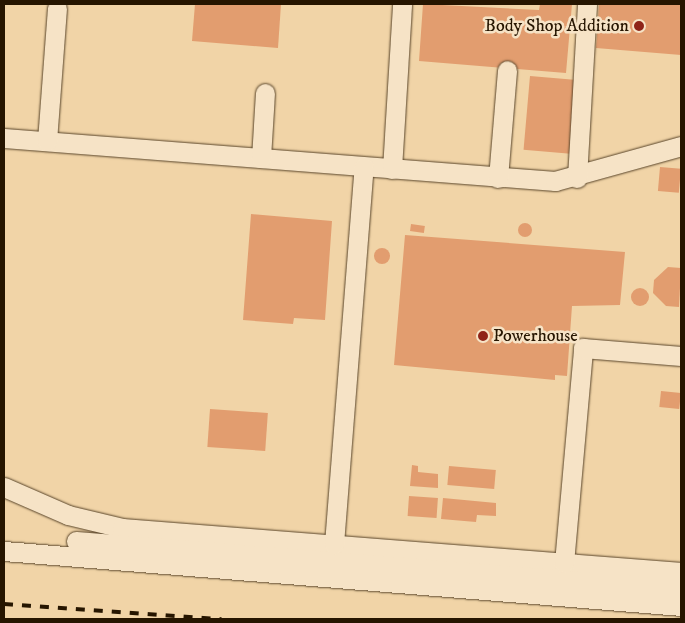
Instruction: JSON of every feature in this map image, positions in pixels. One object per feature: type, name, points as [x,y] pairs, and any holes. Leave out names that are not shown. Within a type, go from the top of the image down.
[{"type":"lane","points":[[392,169],[402,4]]},
{"type":"lane","points":[[577,178],[587,4]]},
{"type":"lane","points":[[47,141],[58,8]]},
{"type":"lane","points":[[498,178],[507,70]]},
{"type":"lane","points":[[261,158],[265,93]]},
{"type":"lane","points":[[4,138],[498,178],[577,178],[681,146]]},
{"type":"lane","points":[[334,544],[364,167]]},
{"type":"lane","points":[[564,563],[582,348],[681,356]]},
{"type":"lane","points":[[4,487],[68,515],[122,528],[681,572]]},
{"type":"lane","points":[[76,541],[681,588]]},
{"type":"lane","points":[[4,551],[681,606]]},
{"type":"building","points":[[195,4],[281,4],[278,48],[192,41]]},
{"type":"building","points":[[423,4],[539,10],[540,4],[572,4],[566,73],[419,61]]},
{"type":"building","name":"Body Shop Addition","points":[[599,4],[681,4],[681,55],[596,48]]},
{"type":"building","points":[[530,76],[577,80],[570,154],[524,150]]},
{"type":"building","points":[[660,167],[681,169],[679,193],[658,191]]},
{"type":"building","points":[[251,214],[332,221],[325,320],[294,318],[293,324],[243,320]]},
{"type":"building","points":[[525,223],[530,225],[532,230],[530,235],[525,237],[520,235],[518,230],[520,225]]},
{"type":"building","points":[[411,224],[425,226],[424,233],[410,231]]},
{"type":"building","name":"Powerhouse","points":[[405,235],[625,252],[620,305],[572,306],[567,376],[555,375],[555,380],[394,365]]},
{"type":"building","points":[[379,248],[385,248],[390,253],[388,262],[379,264],[374,259],[374,253]]},
{"type":"building","points":[[668,267],[681,268],[679,307],[666,306],[653,293],[654,280]]},
{"type":"building","points":[[640,288],[646,291],[649,297],[646,303],[640,306],[634,303],[631,297],[634,291]]},
{"type":"building","points":[[661,391],[681,393],[679,409],[659,407]]},
{"type":"building","points":[[210,409],[268,413],[265,451],[207,447]]},
{"type":"building","points":[[412,465],[418,466],[418,472],[438,474],[438,488],[410,486]]},
{"type":"building","points":[[449,466],[496,470],[494,489],[447,485]]},
{"type":"building","points":[[409,496],[438,498],[437,518],[408,516]]},
{"type":"building","points":[[443,498],[496,503],[496,516],[477,515],[476,522],[441,519]]},
{"type":"railway","points":[[4,604],[221,619]]},
{"type":"place","name":"Body Shop Addition","points":[[639,26]]},
{"type":"place","name":"Powerhouse","points":[[483,336]]}]
